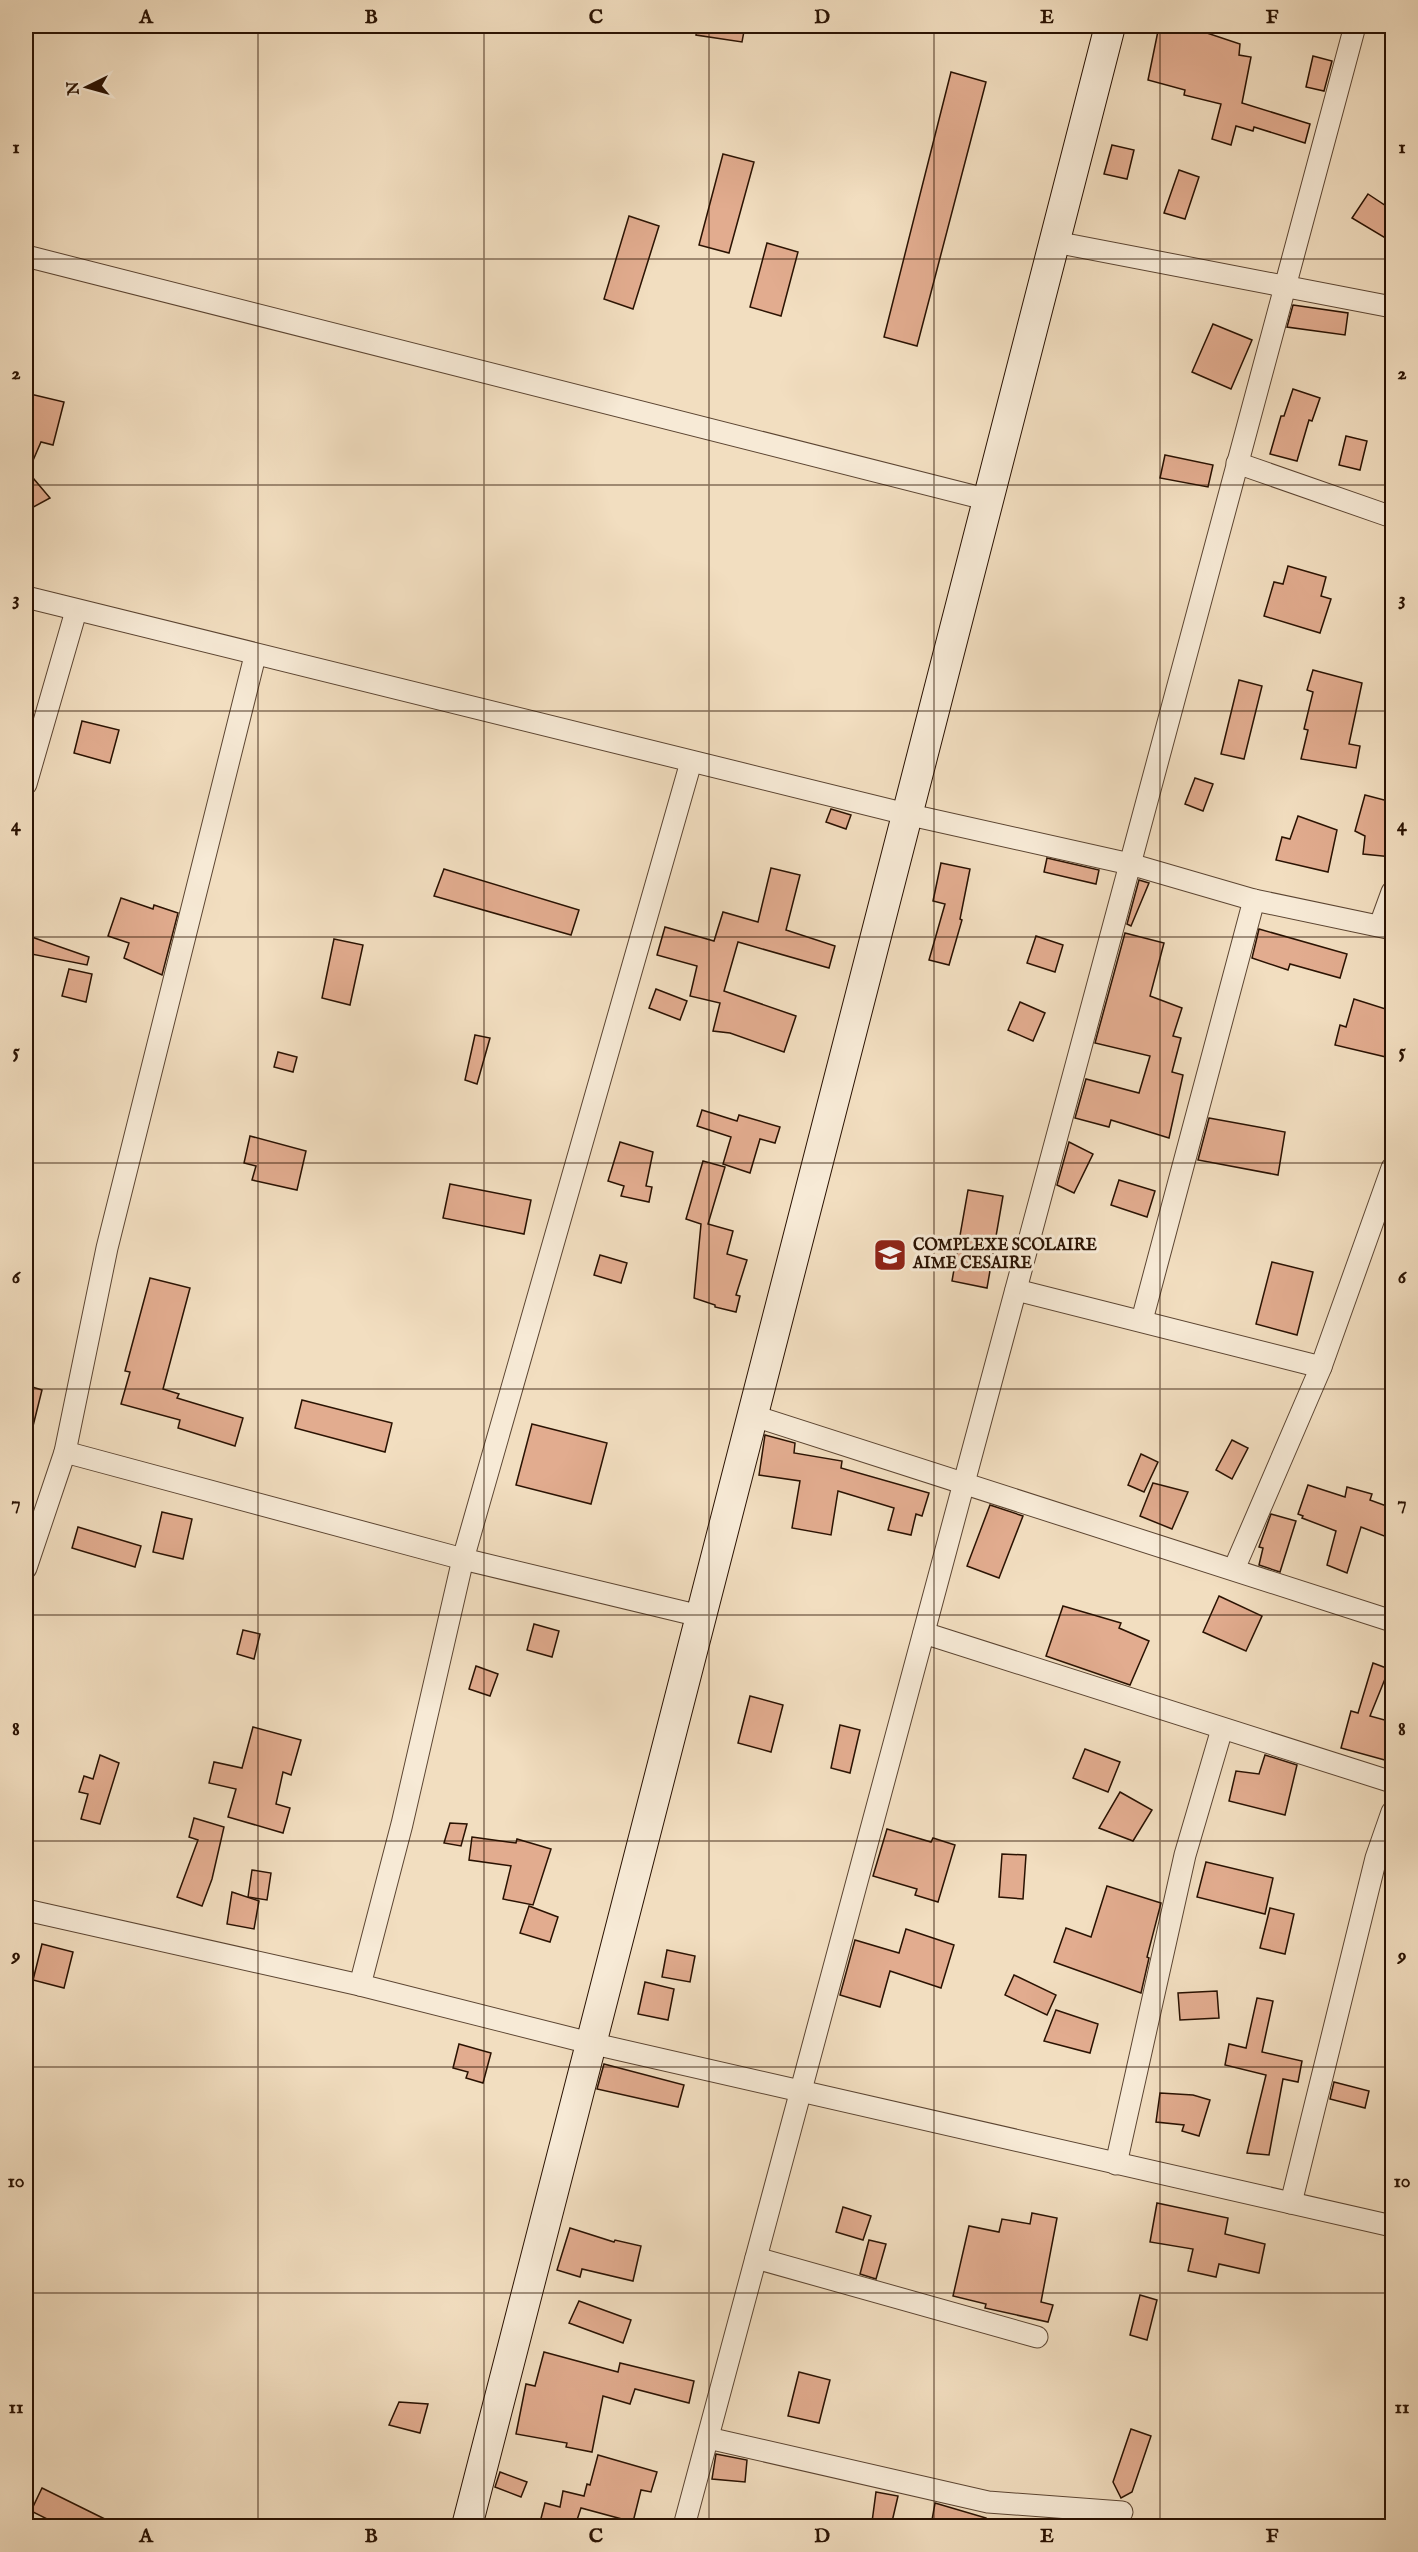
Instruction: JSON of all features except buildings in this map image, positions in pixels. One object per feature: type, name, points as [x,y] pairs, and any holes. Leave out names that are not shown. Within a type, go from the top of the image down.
[{"type":"main road","points":[[467,2526],[1110,26]]},
{"type":"street","points":[[684,2526],[1355,26]]},
{"type":"street","points":[[1054,242],[1392,307]]},
{"type":"street","points":[[26,256],[989,500]]},
{"type":"street","points":[[1237,464],[1392,517]]},
{"type":"street","points":[[26,597],[255,656],[906,814],[1130,864],[1254,900],[1386,927],[1392,892]]},
{"type":"street","points":[[26,784],[76,611]]},
{"type":"street","points":[[26,1568],[65,1452],[107,1248],[255,656]]},
{"type":"street","points":[[360,1985],[402,1824],[463,1558],[691,762]]},
{"type":"street","points":[[1142,1320],[1254,900]]},
{"type":"street","points":[[1234,1569],[1321,1367],[1392,1168]]},
{"type":"street","points":[[1016,1290],[1321,1367]]},
{"type":"street","points":[[752,1415],[1392,1621]]},
{"type":"street","points":[[65,1452],[463,1558],[700,1616]]},
{"type":"street","points":[[924,1633],[1392,1782]]},
{"type":"street","points":[[1116,2164],[1185,1855],[1222,1729]]},
{"type":"street","points":[[1291,2203],[1376,1858],[1392,1812]]},
{"type":"street","points":[[26,1910],[360,1985],[590,2043],[1392,2226]]},
{"type":"street","points":[[756,2258],[1037,2337]]},
{"type":"street","points":[[708,2439],[988,2502],[1122,2512]]},
{"type":"place","name":"COMPLEXE SCOLAIRE AIME CESAIRE","points":[[890,1255]]}]
